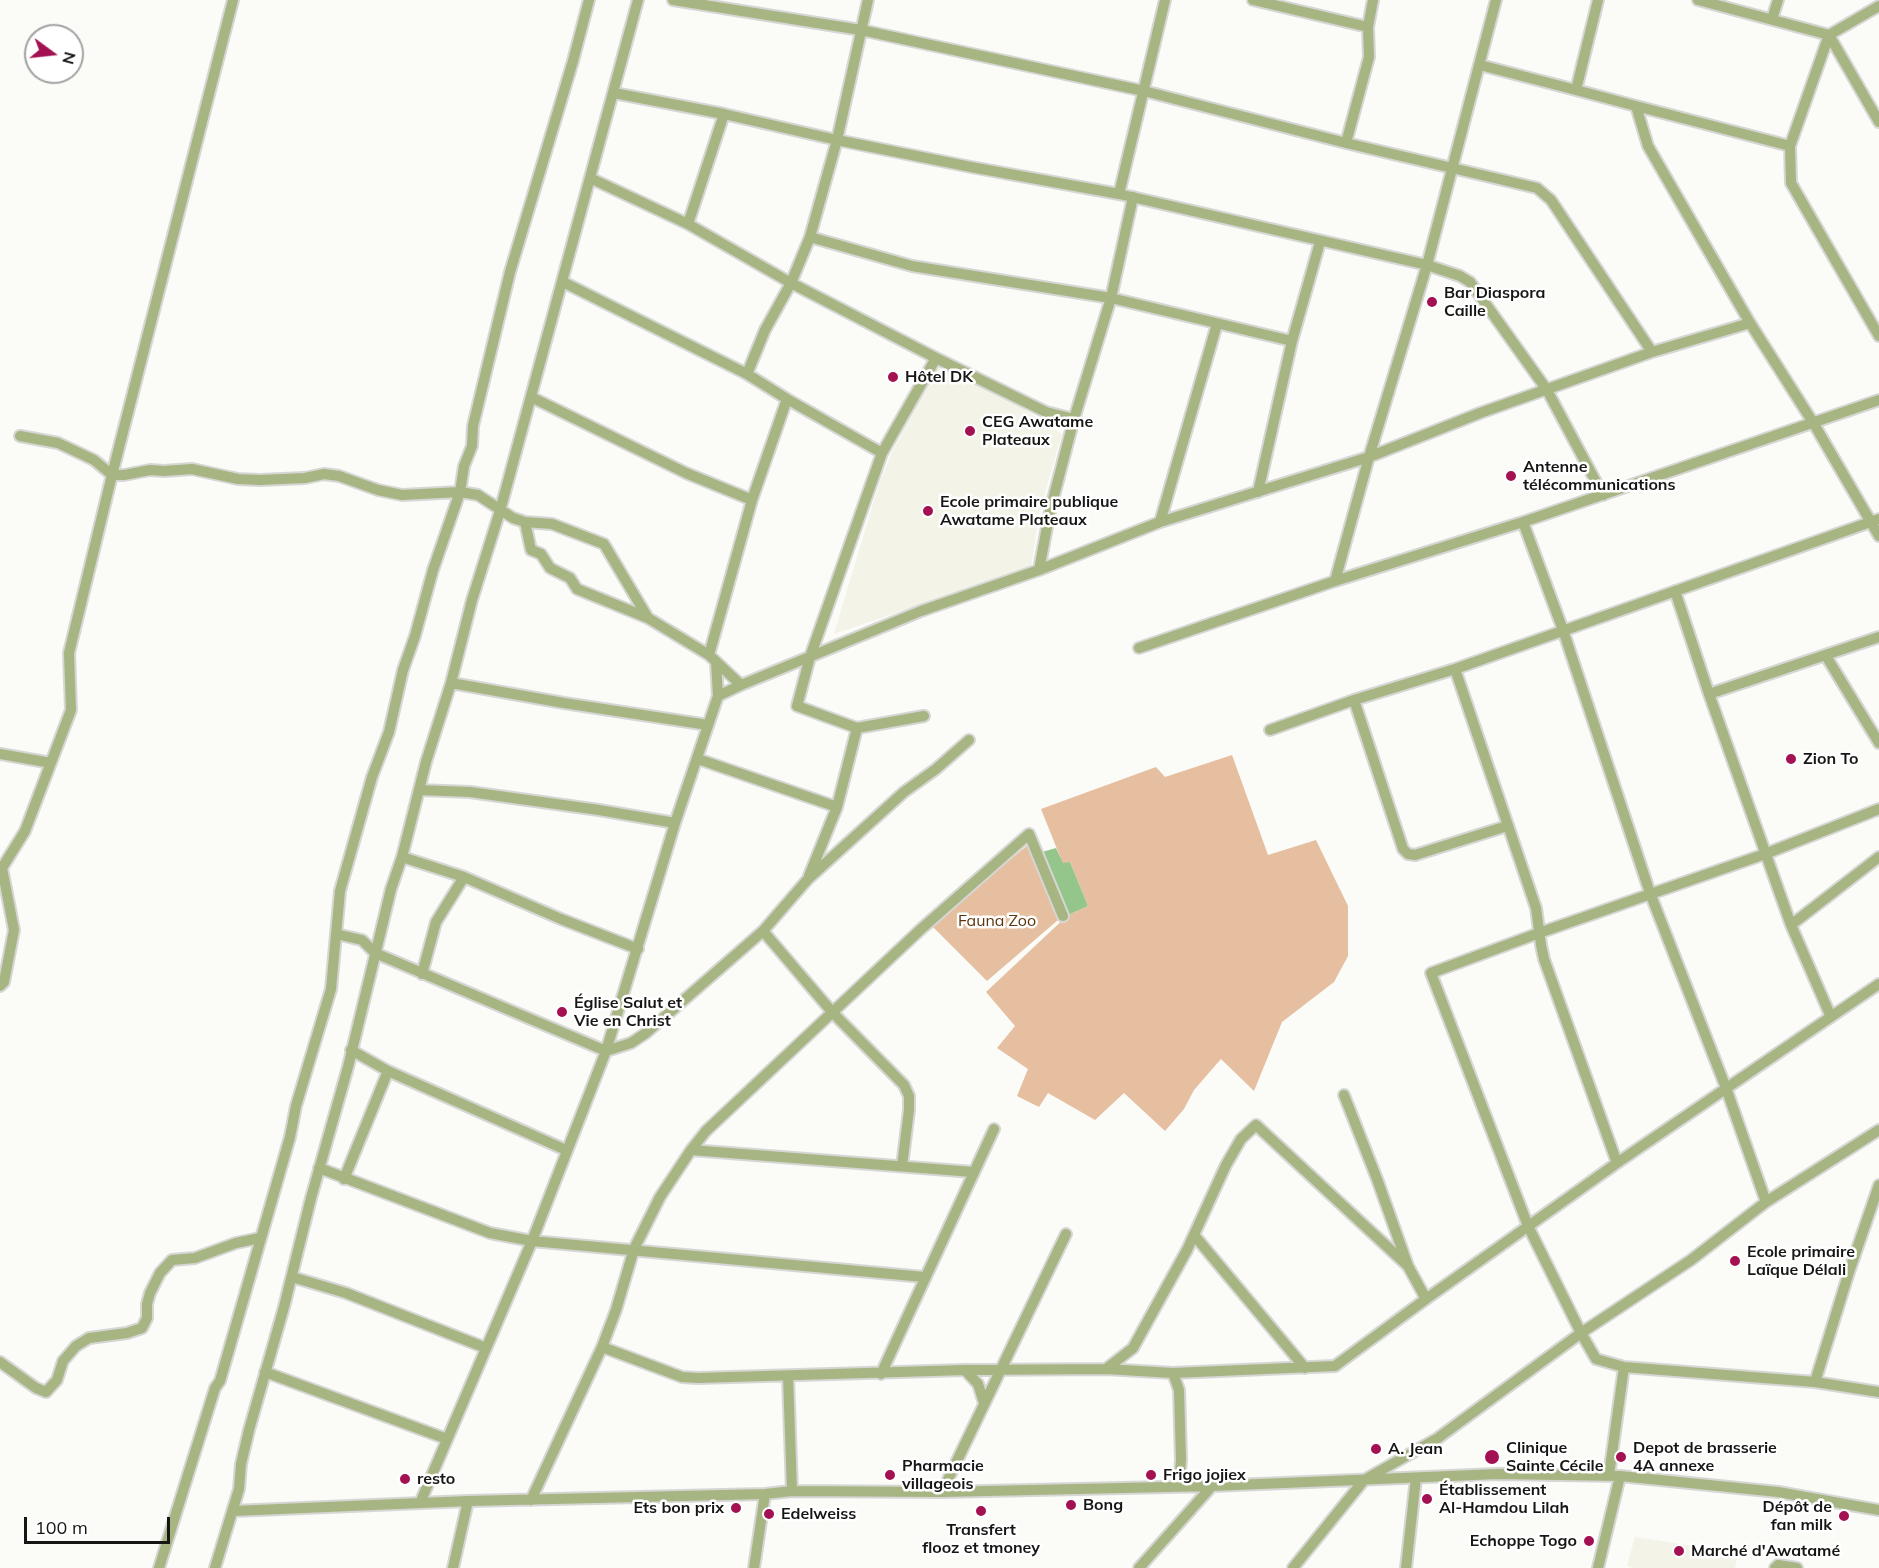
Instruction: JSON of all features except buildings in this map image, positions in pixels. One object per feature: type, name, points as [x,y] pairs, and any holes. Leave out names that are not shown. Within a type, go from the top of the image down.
[{"type":"street","points":[[0,986],[4,982],[14,930],[2,868],[25,831],[71,710],[69,652],[233,0]]},
{"type":"street","points":[[159,1568],[215,1388],[220,1381],[290,1137],[296,1106],[332,990],[340,891],[372,777],[389,732],[403,670],[433,570],[460,492],[464,466],[472,446],[473,426],[507,284],[589,0]]},
{"type":"street","points":[[215,1568],[239,1489],[241,1464],[249,1430],[292,1277],[388,898],[402,857],[472,600],[500,511],[638,0]]},
{"type":"street","points":[[673,0],[861,30],[1144,91],[1346,143],[1537,188],[1551,200],[1652,352]]},
{"type":"street","points":[[747,374],[765,330],[792,283],[810,237],[837,140],[868,0]]},
{"type":"street","points":[[1119,194],[1165,0]]},
{"type":"street","points":[[1253,0],[1368,27]]},
{"type":"street","points":[[1346,143],[1369,57],[1368,27],[1373,0]]},
{"type":"street","points":[[1335,581],[1369,457],[1427,265],[1496,0]]},
{"type":"street","points":[[1576,90],[1599,0]]},
{"type":"street","points":[[1698,0],[1829,35],[1879,122]]},
{"type":"street","points":[[1772,19],[1778,0]]},
{"type":"street","points":[[1879,6],[1829,35],[1790,146],[1791,183],[1879,336]]},
{"type":"street","points":[[1480,66],[1790,146]]},
{"type":"street","points":[[614,93],[724,114],[837,140],[1119,194],[1427,265],[1460,276],[1470,282],[1547,390],[1604,495]]},
{"type":"street","points":[[1636,106],[1648,146],[1750,323],[1875,520],[1879,536]]},
{"type":"street","points":[[688,224],[724,114]]},
{"type":"street","points":[[590,178],[688,224],[792,283],[1046,412],[1074,419]]},
{"type":"street","points":[[1039,570],[1050,511],[1074,419],[1111,298],[1133,198]]},
{"type":"street","points":[[810,237],[935,270],[1111,298],[1292,340]]},
{"type":"street","points":[[1258,492],[1292,340],[1320,242]]},
{"type":"street","points":[[563,282],[747,374],[882,453]]},
{"type":"street","points":[[718,696],[921,611],[1039,570],[1160,522],[1369,457],[1480,413],[1652,352],[1750,323]]},
{"type":"street","points":[[1160,522],[1217,324]]},
{"type":"street","points":[[924,716],[857,728],[797,706],[810,657],[882,453],[936,357]]},
{"type":"street","points":[[531,397],[686,473],[752,500]]},
{"type":"street","points":[[420,1503],[532,1240],[606,1051],[675,823],[718,696],[712,658],[752,500],[787,399]]},
{"type":"street","points":[[1139,648],[1335,581],[1604,495],[1879,400]]},
{"type":"street","points":[[20,436],[58,443],[94,460],[112,475],[150,470],[192,469],[238,479],[260,480],[305,478],[324,474],[339,476],[378,490],[402,495],[460,492],[478,495],[500,511],[525,522],[552,524],[604,544],[648,618]]},
{"type":"street","points":[[1270,730],[1354,700],[1455,669],[1875,520]]},
{"type":"street","points":[[525,522],[531,550],[541,554],[547,560],[550,568],[570,578],[577,589],[648,618],[712,658],[741,685]]},
{"type":"street","points":[[1523,522],[1563,630],[1650,893],[1726,1088],[1766,1202]]},
{"type":"street","points":[[1675,591],[1791,926],[1831,1017]]},
{"type":"street","points":[[1709,694],[1879,637]]},
{"type":"street","points":[[1826,656],[1879,743]]},
{"type":"street","points":[[1455,669],[1536,908],[1544,959],[1617,1162]]},
{"type":"street","points":[[451,683],[708,725]]},
{"type":"street","points":[[1354,700],[1402,849],[1408,854],[1415,855],[1507,826]]},
{"type":"street","points":[[808,879],[837,807],[857,728]]},
{"type":"street","points":[[336,934],[362,939],[375,954],[606,1051],[631,1043],[646,1033],[763,931],[808,879],[904,792],[936,769],[969,740]]},
{"type":"street","points":[[0,754],[51,764]]},
{"type":"street","points":[[698,759],[837,807]]},
{"type":"street","points":[[419,790],[470,792],[675,823]]},
{"type":"street","points":[[1879,809],[1765,854],[1650,893],[1431,973],[1528,1226],[1596,1359],[1624,1367],[1815,1382],[1879,1392]]},
{"type":"street","points":[[531,1500],[602,1347],[616,1310],[634,1249],[660,1197],[691,1150],[724,1112],[833,1013],[942,909],[1029,834],[1063,916]]},
{"type":"street","points":[[402,857],[464,877],[638,949]]},
{"type":"street","points":[[1791,926],[1879,857]]},
{"type":"street","points":[[423,974],[436,922],[464,877]]},
{"type":"street","points":[[763,931],[833,1013],[904,1085],[909,1096],[909,1110],[902,1166]]},
{"type":"street","points":[[602,1347],[682,1377],[881,1374],[965,1370],[1106,1369],[1173,1373],[1335,1366],[1617,1162],[1879,984]]},
{"type":"street","points":[[351,1050],[388,1071],[566,1150]]},
{"type":"street","points":[[344,1179],[388,1071]]},
{"type":"street","points":[[1344,1095],[1408,1266],[1426,1299]]},
{"type":"street","points":[[1106,1369],[1133,1348],[1194,1235],[1236,1147],[1241,1138],[1256,1125],[1408,1266]]},
{"type":"street","points":[[881,1374],[994,1129]]},
{"type":"street","points":[[1293,1568],[1364,1480],[1438,1438],[1581,1333],[1691,1260],[1766,1202],[1879,1130]]},
{"type":"street","points":[[691,1150],[974,1172]]},
{"type":"street","points":[[319,1168],[490,1233],[532,1240],[924,1277]]},
{"type":"street","points":[[1815,1382],[1879,1185]]},
{"type":"street","points":[[942,1492],[1066,1234]]},
{"type":"street","points":[[1194,1235],[1305,1368]]},
{"type":"street","points":[[0,1362],[36,1388],[46,1392],[57,1380],[63,1361],[76,1346],[89,1338],[127,1333],[142,1328],[147,1318],[150,1293],[160,1273],[172,1260],[195,1258],[236,1243],[260,1238]]},
{"type":"street","points":[[292,1277],[346,1293],[486,1348]]},
{"type":"street","points":[[1598,1568],[1614,1476],[1624,1367]]},
{"type":"street","points":[[965,1370],[978,1384],[984,1403]]},
{"type":"street","points":[[265,1372],[447,1439]]},
{"type":"street","points":[[1173,1373],[1179,1390],[1181,1460],[1179,1486]]},
{"type":"street","points":[[788,1376],[792,1491]]},
{"type":"street","points":[[233,1511],[468,1501],[765,1494],[792,1491],[942,1492],[1212,1486],[1498,1474],[1614,1476],[1778,1492],[1879,1510]]},
{"type":"street","points":[[1406,1568],[1416,1478]]},
{"type":"street","points":[[1139,1568],[1212,1486]]},
{"type":"street","points":[[754,1568],[765,1494]]},
{"type":"street","points":[[453,1568],[468,1501]]},
{"type":"street","points":[[1775,1568],[1778,1565],[1797,1568]]},
{"type":"shaded area","points":[[940,368],[999,393],[1062,434],[1040,510],[1031,567],[834,634],[878,487],[892,452],[935,370]]},
{"type":"shaded area","points":[[1056,848],[1063,863],[1070,862],[1088,906],[1068,915],[1042,852]]},
{"type":"shaded area","name":"Marché d'Awatamé","points":[[1635,1537],[1738,1553],[1735,1568],[1635,1568],[1627,1566]]},
{"type":"green space","points":[[1232,755],[1268,855],[1316,840],[1348,906],[1348,956],[1334,982],[1282,1022],[1254,1091],[1221,1059],[1194,1090],[1184,1109],[1165,1131],[1124,1093],[1095,1120],[1048,1093],[1039,1107],[1017,1096],[1028,1069],[997,1048],[1015,1026],[986,992],[1068,915],[1088,906],[1070,862],[1063,864],[1041,809],[1156,767],[1165,777]]},
{"type":"green space","name":"Fauna Zoo","points":[[1029,844],[1058,920],[987,981],[931,925]]},
{"type":"place","name":"Bar Diaspora Caille","points":[[1432,302]]},
{"type":"place","name":"Hôtel DK","points":[[893,377]]},
{"type":"place","name":"CEG Awatame Plateaux","points":[[970,431]]},
{"type":"place","name":"Antenne télécommunications","points":[[1511,476]]},
{"type":"place","name":"Ecole primaire publique Awatame Plateaux","points":[[928,511]]},
{"type":"place","name":"Zion To","points":[[1791,759]]},
{"type":"place","name":"Église Salut et Vie en Christ","points":[[562,1012]]},
{"type":"place","name":"Ecole primaire Laïque Délali","points":[[1735,1261]]},
{"type":"place","name":"A. Jean","points":[[1376,1449]]},
{"type":"place","name":"Clinique Sainte Cécile","points":[[1492,1457]]},
{"type":"place","name":"Depot de brasserie 4A annexe","points":[[1621,1457]]},
{"type":"place","name":"Pharmacie villageois","points":[[890,1475]]},
{"type":"place","name":"Frigo jojiex","points":[[1151,1475]]},
{"type":"place","name":"resto","points":[[405,1479]]},
{"type":"place","name":"Établissement Al-Hamdou Lilah","points":[[1427,1499]]},
{"type":"place","name":"Bong","points":[[1071,1505]]},
{"type":"place","name":"Ets bon prix","points":[[736,1508]]},
{"type":"place","name":"Transfert flooz et tmoney","points":[[981,1511]]},
{"type":"place","name":"Edelweiss","points":[[769,1514]]},
{"type":"place","name":"Dépôt de fan milk","points":[[1844,1516]]},
{"type":"place","name":"Echoppe Togo","points":[[1589,1541]]},
{"type":"place","name":"Marché d'Awatamé","points":[[1679,1551]]}]
